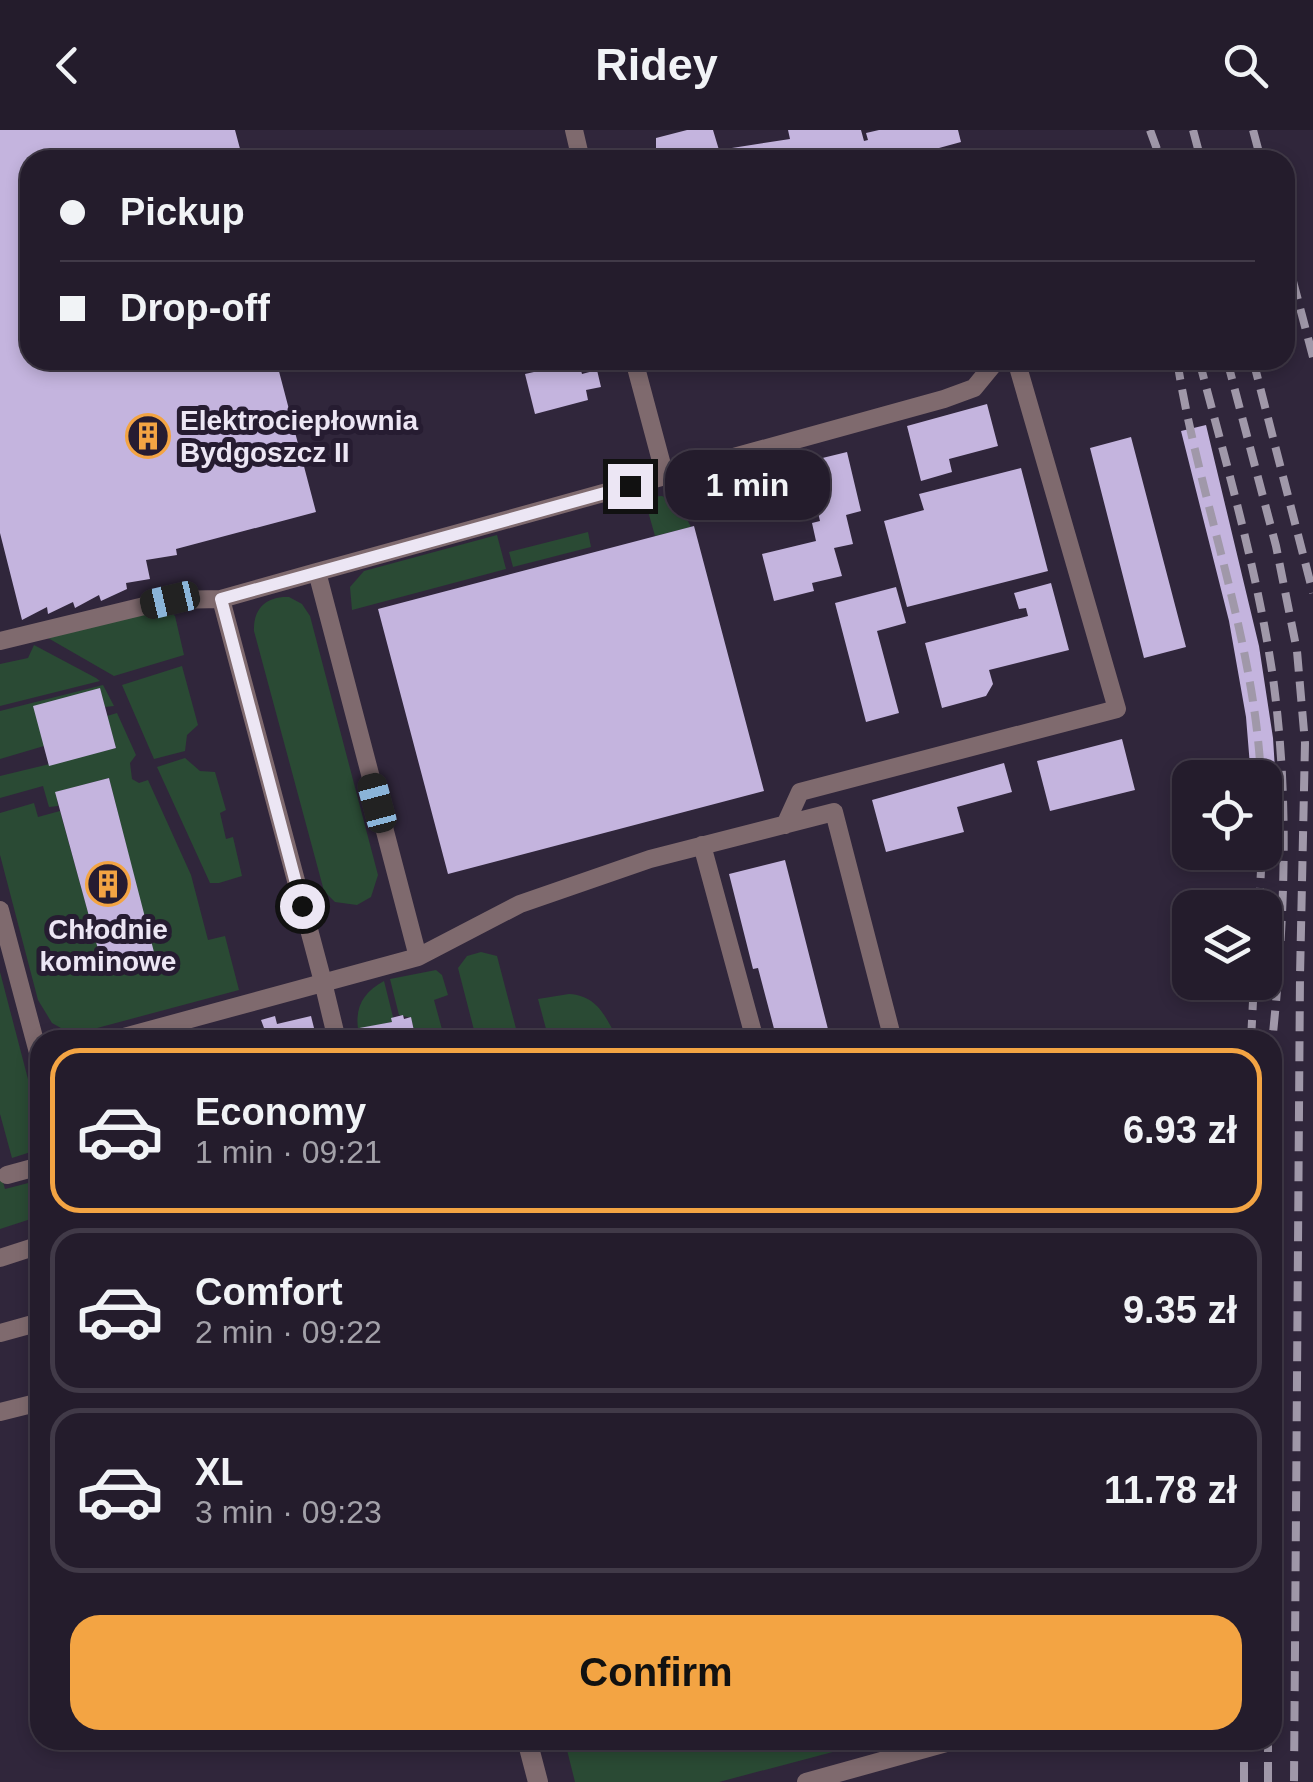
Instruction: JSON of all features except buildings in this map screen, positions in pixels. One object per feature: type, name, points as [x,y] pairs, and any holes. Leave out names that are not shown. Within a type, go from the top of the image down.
[{"type":"street","points":[[530,1750],[538,1782]]},
{"type":"lane","points":[[637,370],[665,476]]},
{"type":"lane","points":[[0,641],[170,600],[221,599],[944,399],[974,388],[989,370]]},
{"type":"lane","points":[[785,825],[800,792],[1117,710],[1019,370]]},
{"type":"lane","points":[[316,572],[418,957]]},
{"type":"lane","points":[[221,599],[335,1030]]},
{"type":"lane","points":[[150,1030],[418,957],[520,904],[650,858],[834,812],[890,1030]]},
{"type":"lane","points":[[702,846],[752,1030]]},
{"type":"lane","points":[[0,910],[31,1030]]},
{"type":"lane","points":[[7,1175],[30,1169]]},
{"type":"lane","points":[[0,1258],[30,1248]]},
{"type":"lane","points":[[0,1333],[30,1325]]},
{"type":"lane","points":[[0,1412],[30,1404]]},
{"type":"lane","points":[[806,1782],[922,1750]]},
{"type":"green space","points":[[662,496],[679,504],[691,527],[655,536],[644,497]]},
{"type":"green space","points":[[588,532],[591,547],[513,567],[509,552]]},
{"type":"green space","points":[[497,535],[506,569],[352,610],[350,587],[364,571]]},
{"type":"green space","points":[[289,597],[302,604],[310,616],[378,875],[371,897],[357,905],[335,902],[324,891],[254,631],[256,616],[263,605]]},
{"type":"green space","points":[[166,609],[175,616],[184,655],[114,676],[48,638]]},
{"type":"green space","points":[[34,645],[100,681],[0,706],[0,664],[28,658]]},
{"type":"green space","points":[[182,666],[198,725],[187,735],[185,751],[154,759],[122,685]]},
{"type":"green space","points":[[103,685],[114,706],[105,707],[100,688],[44,746],[0,759],[0,711]]},
{"type":"green space","points":[[117,713],[136,755],[130,763],[132,779],[139,783],[148,780],[191,875],[208,940],[225,936],[239,990],[90,1030],[64,1030],[52,1023],[38,1000],[0,855],[0,813],[34,803],[38,817],[60,811],[104,970],[154,956],[109,778],[56,792],[58,806],[49,807],[43,786],[0,798],[0,776],[116,748],[107,716]]},
{"type":"green space","points":[[185,758],[200,771],[215,772],[226,810],[220,813],[226,839],[233,837],[242,876],[210,883],[157,767]]},
{"type":"green space","points":[[481,952],[497,956],[516,1030],[474,1030],[458,968],[467,956]]},
{"type":"green space","points":[[436,970],[442,975],[448,995],[434,1000],[442,1030],[414,1030],[411,1018],[399,1015],[390,979]]},
{"type":"green space","points":[[0,972],[30,1087],[30,1152],[12,1158],[0,1114]]},
{"type":"green space","points":[[384,981],[392,1022],[358,1029],[362,1000]]},
{"type":"green space","points":[[569,994],[587,999],[604,1015],[612,1030],[546,1030],[538,999]]},
{"type":"green space","points":[[0,1172],[5,1189],[30,1183],[30,1219],[0,1229]]},
{"type":"green space","points":[[567,1750],[840,1750],[719,1782],[575,1782]]},
{"type":"railway","points":[[1150,130],[1157,150]]},
{"type":"railway","points":[[1193,130],[1198,150]]},
{"type":"railway","points":[[1253,130],[1258,150]]},
{"type":"railway","points":[[1295,289],[1313,357]]},
{"type":"railway","points":[[1179,370],[1248,672],[1259,760]]},
{"type":"railway","points":[[1202,370],[1258,593],[1278,718],[1284,857],[1273,1030]]},
{"type":"railway","points":[[1230,370],[1276,546],[1297,651],[1305,743],[1294,1782]]},
{"type":"railway","points":[[1256,370],[1313,593]]},
{"type":"railway","points":[[1260,890],[1261,870]]},
{"type":"railway","points":[[1252,1030],[1253,1000]]},
{"type":"railway","points":[[1244,1750],[1244,1782]]},
{"type":"railway","points":[[1268,1750],[1268,1782]]},
{"type":"place","name":"Elektrociepłownia Bydgoszcz II","points":[[148,436]]},
{"type":"place","name":"Chłodnie kominowe","points":[[108,884]]},
{"type":"route","points":[[302,906],[221,599],[630,486]]}]
